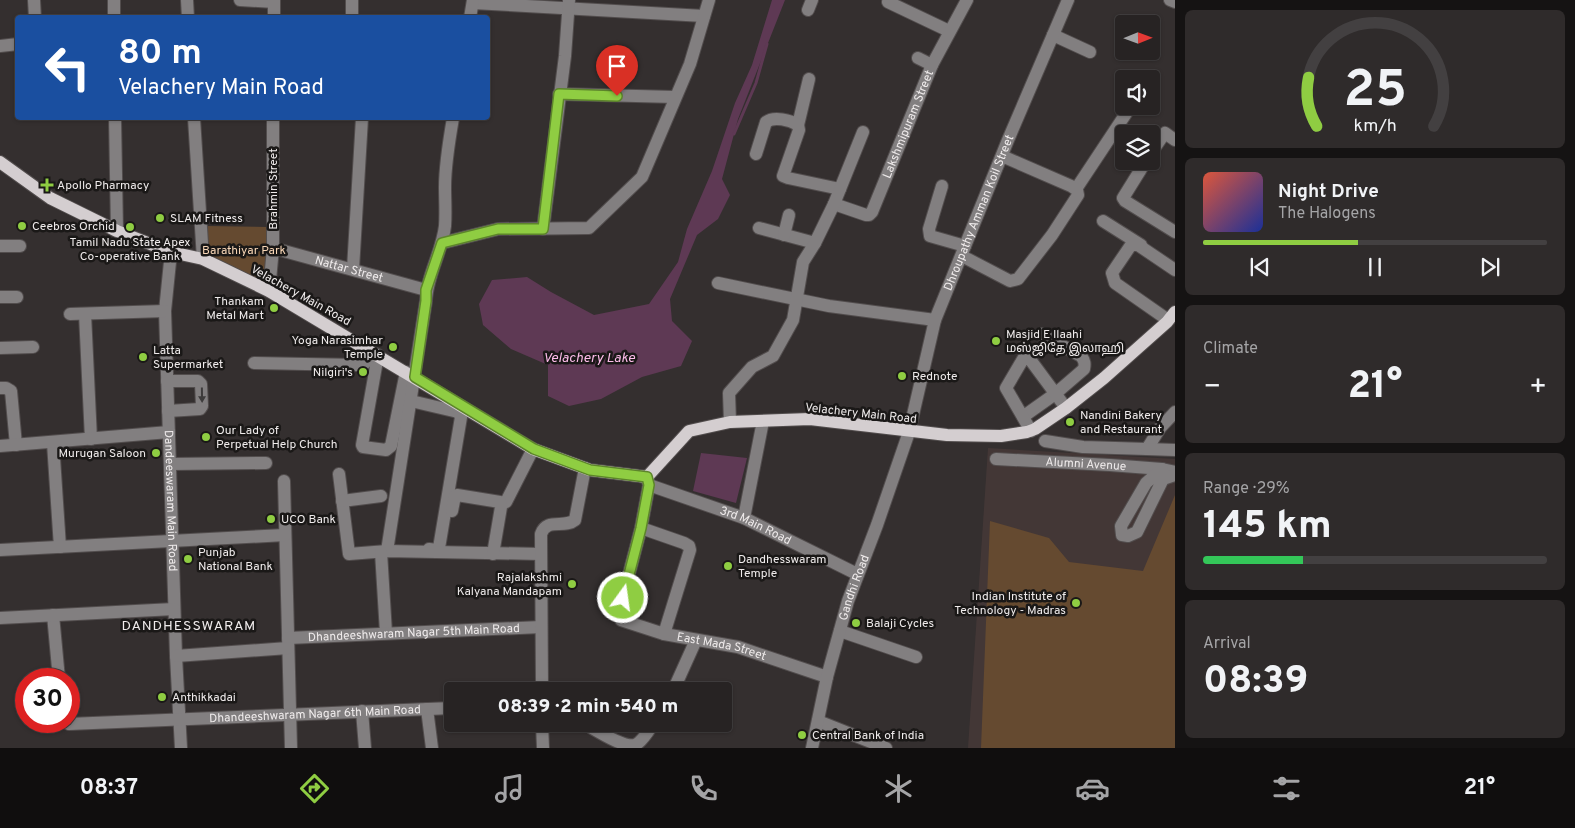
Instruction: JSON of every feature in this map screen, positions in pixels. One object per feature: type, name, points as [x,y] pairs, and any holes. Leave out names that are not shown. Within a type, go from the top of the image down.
[{"type":"main road","name":"Velachery Main Road","points":[[0,162],[50,198],[118,231],[171,252],[203,259],[269,291],[534,449],[585,468],[648,481],[689,431],[730,422],[810,419],[947,435],[1001,436],[1033,430],[1066,408],[1104,378],[1171,320]]},
{"type":"street","points":[[34,0],[35,15]]},
{"type":"street","points":[[114,0],[114,15]]},
{"type":"street","points":[[187,0],[188,15]]},
{"type":"street","points":[[240,0],[274,1],[274,15]]},
{"type":"street","points":[[352,0],[352,15]]},
{"type":"street","points":[[442,243],[498,229],[589,228],[642,177],[690,64],[709,0]]},
{"type":"street","name":"Lakshmipuram Street","points":[[834,204],[866,215],[870,215],[872,212],[932,65],[967,0]]},
{"type":"street","name":"Dhroupathy Amman Koil Street","points":[[909,432],[935,320],[1068,0]]},
{"type":"street","points":[[1170,0],[1175,2]]},
{"type":"street","points":[[471,15],[473,1],[569,4],[704,16]]},
{"type":"street","points":[[888,2],[949,31]]},
{"type":"street","points":[[543,229],[565,56],[569,4]]},
{"type":"street","points":[[1053,35],[1090,52]]},
{"type":"street","points":[[0,46],[15,44]]},
{"type":"street","points":[[918,58],[932,65]]},
{"type":"street","points":[[809,79],[798,125],[799,130],[783,176],[840,189]]},
{"type":"street","points":[[559,94],[675,97]]},
{"type":"street","points":[[1076,189],[1125,115]]},
{"type":"street","points":[[115,120],[118,231]]},
{"type":"street","points":[[194,120],[203,259]]},
{"type":"street","name":"Brahmin Street","points":[[269,291],[272,248],[274,120]]},
{"type":"street","points":[[353,269],[362,120]]},
{"type":"street","points":[[376,354],[362,445],[363,447],[386,450],[391,446],[411,375],[426,301],[426,290],[442,243],[445,224],[448,147],[453,120]]},
{"type":"street","points":[[756,154],[765,126],[770,120],[794,122],[798,125]]},
{"type":"street","points":[[730,422],[729,393],[752,367],[773,356],[793,320],[803,262],[815,243],[834,204],[863,132]]},
{"type":"street","points":[[1160,139],[1164,133],[1175,140]]},
{"type":"street","points":[[942,186],[929,229],[930,236],[963,251],[1010,281],[1018,279],[1052,235],[1078,195],[1076,189],[1002,156]]},
{"type":"street","points":[[1141,170],[1124,198],[1175,232]]},
{"type":"street","points":[[784,235],[789,215]]},
{"type":"street","points":[[1103,221],[1175,266]]},
{"type":"street","points":[[759,228],[815,243]]},
{"type":"street","points":[[1171,320],[1115,283],[1112,273],[1129,246],[1134,244],[1175,270]]},
{"type":"street","points":[[0,246],[20,246]]},
{"type":"street","name":"Nattar Street","points":[[272,248],[426,290]]},
{"type":"street","name":"Dandeeswaram Main Road","points":[[171,252],[165,311],[174,609],[181,748]]},
{"type":"street","points":[[718,283],[829,306],[935,320]]},
{"type":"street","points":[[0,297],[18,297]]},
{"type":"street","points":[[70,314],[165,311]]},
{"type":"street","points":[[85,314],[91,439]]},
{"type":"street","points":[[1024,416],[1055,394],[1084,369],[1085,362],[1081,356],[1041,334]]},
{"type":"street","points":[[0,348],[33,347]]},
{"type":"street","points":[[254,363],[357,365],[364,364],[376,354]]},
{"type":"street","points":[[1057,464],[1045,441],[1022,416],[1006,388],[1026,354],[1066,408]]},
{"type":"street","points":[[386,634],[386,549],[411,401],[411,375]]},
{"type":"street","points":[[167,381],[198,381],[201,384],[202,406],[200,409],[168,411]]},
{"type":"street","points":[[0,388],[6,388],[11,391],[16,445]]},
{"type":"street","points":[[339,474],[349,554],[386,549],[439,549],[460,414],[411,401]]},
{"type":"street","points":[[1147,449],[1160,428],[1175,412]]},
{"type":"street","points":[[744,518],[763,421]]},
{"type":"street","points":[[0,446],[169,432]]},
{"type":"street","name":"Gandhi Road","points":[[812,748],[827,677],[840,631],[858,574],[909,432]]},
{"type":"street","points":[[1045,441],[1083,447],[1175,450]]},
{"type":"street","points":[[53,443],[60,546]]},
{"type":"street","points":[[506,502],[534,449]]},
{"type":"street","name":"Alumni Avenue","points":[[996,459],[1171,472]]},
{"type":"street","points":[[170,464],[266,463]]},
{"type":"street","points":[[542,682],[541,534],[542,530],[551,524],[571,523],[575,520],[585,468]]},
{"type":"street","points":[[1171,472],[1163,479],[1137,532],[1128,536],[1122,534],[1121,526],[1146,484],[1171,472]]},
{"type":"street","points":[[284,481],[291,748]]},
{"type":"street","points":[[648,481],[641,528],[684,543],[689,546],[690,550],[664,634]]},
{"type":"street","name":"3rd Main Road","points":[[648,481],[744,518],[858,574]]},
{"type":"street","points":[[442,552],[455,496],[459,494],[500,502],[501,507],[493,554]]},
{"type":"street","points":[[342,501],[381,496]]},
{"type":"street","name":"East Mada Street","points":[[641,528],[618,616],[622,621],[664,634],[738,648],[827,677]]},
{"type":"street","points":[[0,550],[285,535]]},
{"type":"street","points":[[386,549],[493,554],[541,554]]},
{"type":"street","points":[[0,618],[174,609]]},
{"type":"street","points":[[53,615],[58,668]]},
{"type":"street","name":"Dhandeeshwaram Nagar 5th Main Road","points":[[176,656],[386,634],[541,627]]},
{"type":"street","points":[[840,631],[916,656]]},
{"type":"street","points":[[677,682],[696,640]]},
{"type":"street","name":"Dhandeeshwaram Nagar 6th Main Road","points":[[80,724],[444,708]]},
{"type":"street","points":[[427,709],[432,748]]},
{"type":"street","points":[[362,711],[365,748]]},
{"type":"street","points":[[818,721],[886,748]]},
{"type":"street","points":[[542,732],[543,748]]},
{"type":"street","points":[[594,732],[607,743],[627,746],[640,744],[648,732]]},
{"type":"shaded area","name":"Indian Institute of Technology - Madras","points":[[988,448],[1175,459],[1175,748],[968,748]]},
{"type":"green space","name":"Barathiyar Park","points":[[206,226],[268,227],[265,286],[207,257]]},
{"type":"green space","name":"Indian Institute of Technology - Madras","points":[[1175,495],[1175,748],[981,748],[990,521],[1049,538],[1069,562],[1143,571]]},
{"type":"water","name":"Velachery Lake","points":[[772,0],[785,0],[738,119],[722,179],[730,195],[718,219],[697,235],[670,299],[672,321],[692,341],[681,366],[642,377],[601,399],[569,406],[548,396],[548,365],[511,349],[483,325],[479,304],[492,280],[527,277],[594,315],[649,304],[678,262],[687,229],[712,171],[735,103],[752,65]]},
{"type":"water","points":[[701,453],[747,458],[736,503],[693,491]]},
{"type":"waterway","points":[[734,134],[756,83],[767,44]]},
{"type":"place","name":"Apollo Pharmacy","points":[[47,185]]},
{"type":"place","name":"SLAM Fitness","points":[[160,218]]},
{"type":"place","name":"Ceebros Orchid","points":[[22,226]]},
{"type":"place","name":"Tamil Nadu State Apex Co-operative Bank","points":[[130,227]]},
{"type":"place","name":"Thankam Metal Mart","points":[[274,308]]},
{"type":"place","name":"Masjid E Ilaahi மஸ்ஜிதே இலாஹி","points":[[996,341]]},
{"type":"place","name":"Yoga Narasimhar Temple","points":[[393,347]]},
{"type":"place","name":"Latta Supermarket","points":[[143,357]]},
{"type":"place","name":"Nilgiri's","points":[[363,372]]},
{"type":"place","name":"Rednote","points":[[902,376]]},
{"type":"place","name":"Nandini Bakery and Restaurant","points":[[1070,422]]},
{"type":"place","name":"Our Lady of Perpetual Help Church","points":[[206,437]]},
{"type":"place","name":"Murugan Saloon","points":[[156,453]]},
{"type":"place","name":"UCO Bank","points":[[271,519]]},
{"type":"place","name":"Punjab National Bank","points":[[188,559]]},
{"type":"place","name":"Dandhesswaram Temple","points":[[728,566]]},
{"type":"place","name":"Rajalakshmi Kalyana Mandapam","points":[[572,584]]},
{"type":"place","name":"Indian Institute of Technology - Madras","points":[[1076,603]]},
{"type":"place","name":"Balaji Cycles","points":[[856,623]]},
{"type":"place","name":"Anthikkadai","points":[[162,697]]},
{"type":"place","name":"Central Bank of India","points":[[802,735]]},
{"type":"district","name":"DANDHESSWARAM","points":[[189,625]]},
{"type":"route","points":[[617,96],[559,94],[543,229],[498,229],[442,243],[426,290],[415,377],[534,449],[590,470],[647,477],[649,485],[641,528],[623,598]]}]
